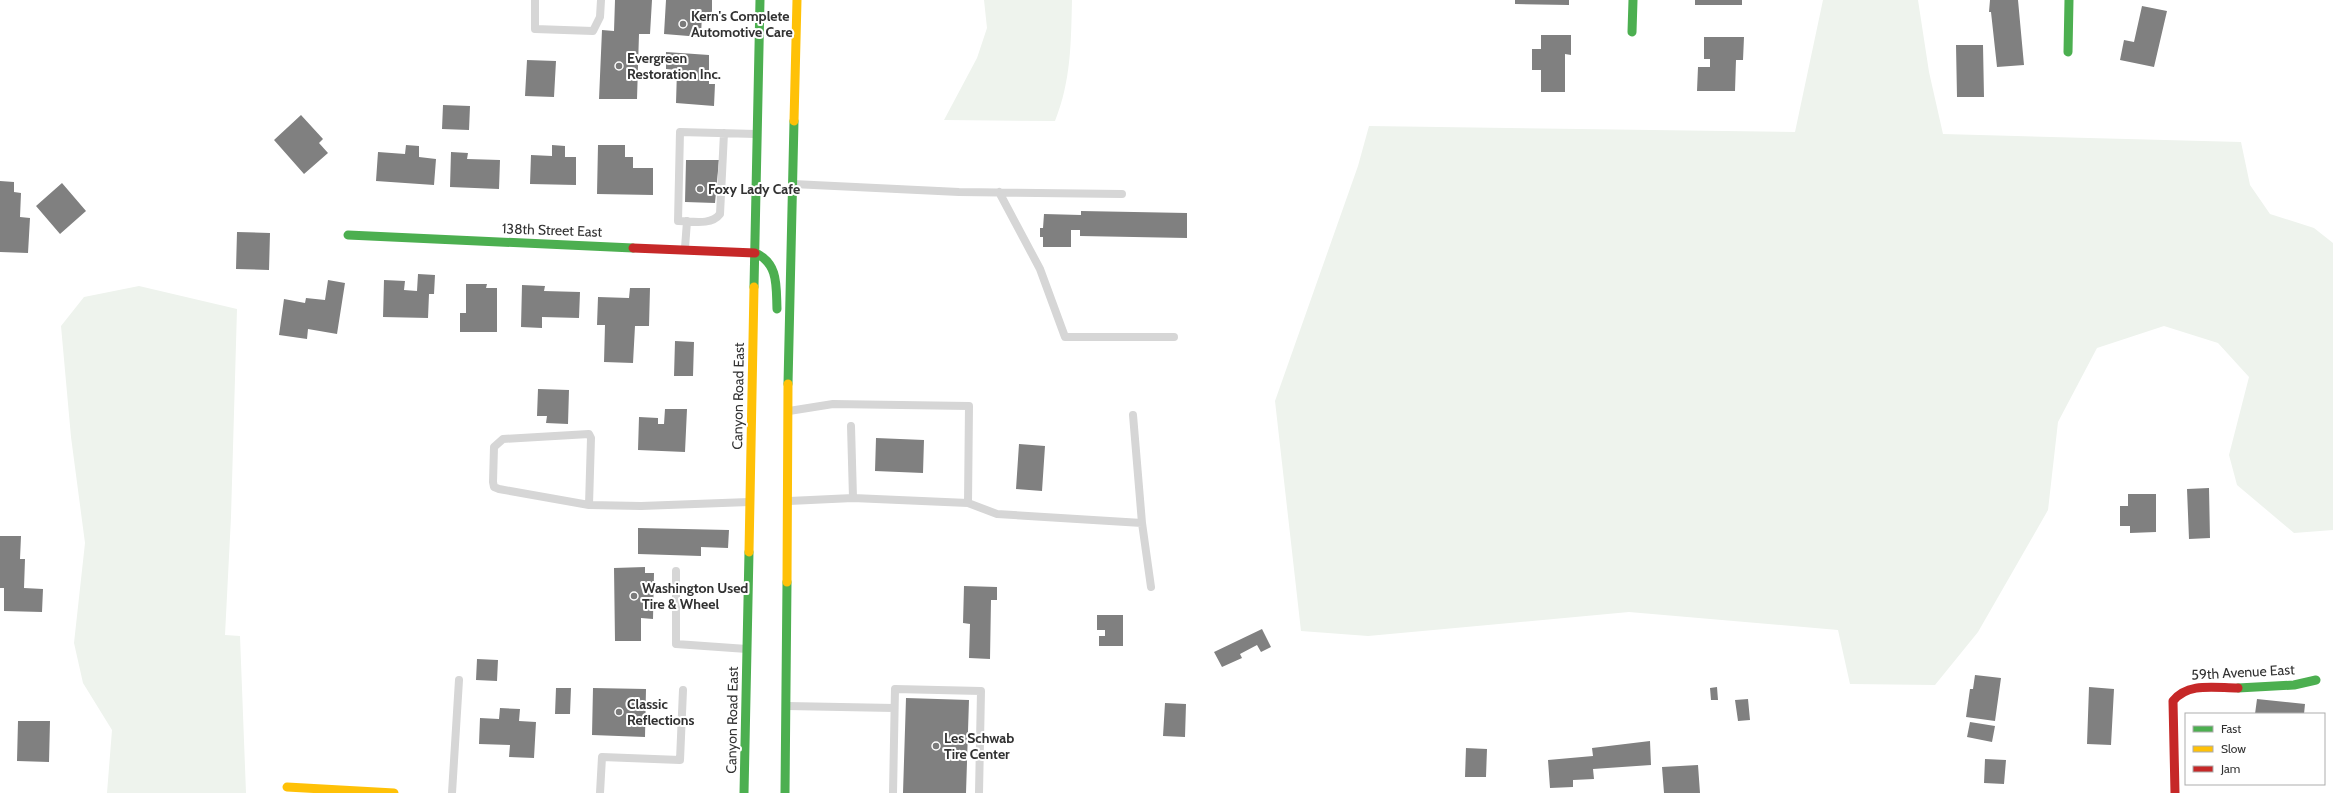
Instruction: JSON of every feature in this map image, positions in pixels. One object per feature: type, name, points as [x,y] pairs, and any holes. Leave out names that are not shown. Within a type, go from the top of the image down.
[{"type":"main road","name":"Canyon Road East","points":[[744,793],[760,0]]},
{"type":"main road","points":[[785,793],[788,502],[787,412],[797,0]]},
{"type":"main road","points":[[1632,32],[1633,0]]},
{"type":"main road","points":[[2068,52],[2069,0]]},
{"type":"main road","name":"138th Street East","points":[[348,235],[755,253]]},
{"type":"main road","points":[[755,253],[767,258],[774,268],[787,412]]},
{"type":"main road","name":"59th Avenue East","points":[[2175,793],[2173,701],[2180,692],[2192,688],[2294,685],[2316,680]]},
{"type":"main road","points":[[287,787],[394,793]]},
{"type":"lane","points":[[535,0],[535,29],[593,31],[600,18],[601,0]]},
{"type":"lane","points":[[724,133],[720,214],[717,219],[709,222],[678,221],[680,132],[724,133],[757,134]]},
{"type":"lane","points":[[792,184],[959,192],[1122,194]]},
{"type":"lane","points":[[1000,192],[1040,269],[1065,337],[1174,337]]},
{"type":"lane","points":[[685,250],[687,221]]},
{"type":"lane","points":[[787,412],[833,404],[969,406],[968,503]]},
{"type":"lane","points":[[1133,415],[1142,523],[1151,587]]},
{"type":"lane","points":[[852,426],[853,498]]},
{"type":"lane","points":[[589,505],[591,438],[589,434],[502,439],[494,447],[494,487],[589,505],[642,506],[750,502]]},
{"type":"lane","points":[[788,502],[853,498],[968,503],[997,514],[1142,523]]},
{"type":"lane","points":[[676,571],[676,644],[747,649]]},
{"type":"lane","points":[[452,793],[459,680]]},
{"type":"lane","points":[[893,793],[894,689],[981,691],[979,793]]},
{"type":"lane","points":[[600,793],[602,757],[680,760],[683,690]]},
{"type":"lane","points":[[786,706],[894,708]]},
{"type":"shaded area","points":[[984,0],[1072,0],[1069,62],[1064,91],[1055,121],[944,120],[977,58],[987,28]]},
{"type":"shaded area","points":[[1823,0],[1918,0],[1929,72],[1943,134],[2241,142],[2250,185],[2270,214],[2314,228],[2333,243],[2333,530],[2294,533],[2237,485],[2229,455],[2249,377],[2218,343],[2164,326],[2097,348],[2058,422],[2048,510],[1978,632],[1935,685],[1850,684],[1838,630],[1629,612],[1368,636],[1301,631],[1275,401],[1358,166],[1369,126],[1795,132]]},
{"type":"shaded area","points":[[139,286],[237,309],[231,517],[225,635],[240,636],[246,793],[107,793],[112,730],[83,683],[74,643],[85,543],[71,437],[61,326],[84,297]]},
{"type":"building","name":"Evergreen Restoration Inc.","points":[[615,0],[652,0],[650,34],[639,34],[637,99],[599,99],[602,30],[614,31]]},
{"type":"building","name":"Kern's Complete Automotive Care","points":[[666,0],[712,0],[712,13],[702,12],[701,37],[664,34]]},
{"type":"building","points":[[1515,0],[1569,0],[1569,5],[1515,4]]},
{"type":"building","points":[[1695,0],[1742,0],[1742,5],[1695,5]]},
{"type":"building","points":[[1990,0],[2018,0],[2024,65],[1997,67],[1991,12],[1989,12]]},
{"type":"building","points":[[2142,6],[2167,11],[2154,67],[2120,60],[2124,40],[2134,42]]},
{"type":"building","points":[[1541,35],[1571,35],[1571,55],[1565,54],[1565,92],[1541,92],[1541,70],[1532,70],[1532,49],[1541,49]]},
{"type":"building","points":[[1704,37],[1744,37],[1743,60],[1736,60],[1735,91],[1697,91],[1698,67],[1710,67],[1710,59],[1704,59]]},
{"type":"building","points":[[1956,45],[1983,45],[1984,97],[1957,97]]},
{"type":"building","points":[[666,52],[709,55],[709,84],[715,84],[714,106],[676,103],[677,70],[666,69]]},
{"type":"building","points":[[527,60],[556,61],[554,97],[525,96]]},
{"type":"building","points":[[443,105],[470,106],[469,130],[442,129]]},
{"type":"building","points":[[301,115],[323,139],[319,143],[328,153],[304,174],[274,140]]},
{"type":"building","points":[[406,145],[419,146],[419,157],[436,159],[434,185],[376,181],[378,152],[405,154]]},
{"type":"building","points":[[552,145],[565,146],[565,157],[576,157],[576,185],[530,184],[531,155],[552,156]]},
{"type":"building","points":[[598,145],[625,145],[625,157],[633,157],[633,168],[653,168],[653,195],[597,194]]},
{"type":"building","points":[[451,152],[468,153],[467,159],[500,160],[499,189],[450,187]]},
{"type":"building","name":"Foxy Lady Cafe","points":[[686,160],[719,160],[715,203],[685,202]]},
{"type":"building","points":[[0,181],[14,182],[14,192],[21,193],[20,217],[30,218],[28,253],[0,252]]},
{"type":"building","points":[[62,183],[86,211],[60,234],[36,206]]},
{"type":"building","points":[[1081,211],[1187,213],[1187,238],[1080,236],[1080,230],[1071,230],[1071,247],[1043,247],[1043,237],[1040,237],[1040,228],[1043,228],[1044,214],[1081,215]]},
{"type":"building","points":[[237,232],[270,233],[269,270],[236,269]]},
{"type":"building","points":[[418,274],[435,275],[434,294],[429,294],[428,318],[383,317],[384,280],[405,281],[404,290],[417,291]]},
{"type":"building","points":[[328,280],[345,283],[337,334],[308,329],[307,339],[279,335],[284,299],[305,303],[306,298],[325,300]]},
{"type":"building","points":[[466,284],[487,284],[486,288],[497,288],[497,332],[460,332],[460,313],[466,313]]},
{"type":"building","points":[[522,285],[545,286],[544,291],[580,292],[579,318],[542,317],[542,328],[521,327]]},
{"type":"building","points":[[630,288],[650,288],[649,326],[635,326],[633,363],[604,362],[605,325],[597,325],[598,297],[629,298]]},
{"type":"building","points":[[675,341],[694,342],[693,376],[674,376]]},
{"type":"building","points":[[538,389],[569,390],[568,424],[546,423],[547,416],[537,416]]},
{"type":"building","points":[[665,409],[687,409],[685,452],[638,450],[639,417],[658,418],[658,424],[664,424]]},
{"type":"building","points":[[876,438],[924,440],[923,473],[875,471]]},
{"type":"building","points":[[1019,444],[1045,446],[1042,491],[1016,489]]},
{"type":"building","points":[[2209,488],[2210,538],[2189,539],[2187,489]]},
{"type":"building","points":[[2128,494],[2156,494],[2156,532],[2130,533],[2130,526],[2120,526],[2120,506],[2128,506]]},
{"type":"building","points":[[638,528],[729,530],[728,548],[701,547],[701,556],[638,554]]},
{"type":"building","points":[[0,536],[21,536],[20,559],[25,559],[24,588],[43,589],[42,612],[4,611],[4,588],[0,588]]},
{"type":"building","name":"Washington Used Tire & Wheel","points":[[645,567],[645,573],[654,573],[653,619],[641,618],[641,641],[615,641],[614,568]]},
{"type":"building","points":[[964,586],[997,587],[997,600],[991,600],[990,659],[969,658],[970,624],[963,623]]},
{"type":"building","points":[[1097,615],[1123,615],[1123,646],[1099,646],[1099,636],[1105,636],[1105,630],[1097,630]]},
{"type":"building","points":[[1262,629],[1271,647],[1261,652],[1257,645],[1240,654],[1242,658],[1222,667],[1214,652]]},
{"type":"building","points":[[477,659],[498,660],[497,681],[476,680]]},
{"type":"building","points":[[1975,675],[2001,678],[1995,721],[1966,717],[1970,689],[1973,689]]},
{"type":"building","points":[[1717,687],[1718,700],[1711,700],[1710,688]]},
{"type":"building","points":[[2089,687],[2114,689],[2111,745],[2087,744]]},
{"type":"building","points":[[556,688],[571,688],[570,714],[555,714]]},
{"type":"building","name":"Classic Reflections","points":[[593,688],[646,689],[645,737],[592,735]]},
{"type":"building","name":"Les Schwab Tire Center","points":[[906,698],[969,700],[966,793],[903,793]]},
{"type":"building","points":[[1748,699],[1750,720],[1738,721],[1735,700]]},
{"type":"building","points":[[2257,699],[2305,704],[2304,713],[2255,713]]},
{"type":"building","points":[[1165,703],[1186,704],[1185,737],[1163,736]]},
{"type":"building","points":[[500,708],[520,709],[519,721],[536,722],[534,758],[509,757],[510,745],[479,744],[480,718],[499,719]]},
{"type":"building","points":[[18,721],[50,721],[49,762],[17,761]]},
{"type":"building","points":[[1970,722],[1995,726],[1992,742],[1967,737]]},
{"type":"building","points":[[1650,741],[1651,765],[1593,769],[1594,779],[1573,780],[1573,787],[1550,788],[1548,760],[1593,756],[1592,748]]},
{"type":"building","points":[[1466,748],[1487,749],[1486,777],[1465,777]]},
{"type":"building","points":[[1985,759],[2006,760],[2004,784],[1984,783]]},
{"type":"building","points":[[1698,765],[1700,793],[1664,793],[1662,767]]},
{"type":"traffic: fast","points":[[754,287],[760,0]]},
{"type":"traffic: fast","points":[[1632,32],[1633,0]]},
{"type":"traffic: fast","points":[[2068,52],[2069,0]]},
{"type":"traffic: fast","points":[[788,384],[794,121]]},
{"type":"traffic: fast","points":[[348,235],[633,248]]},
{"type":"traffic: fast","points":[[755,253],[763,257],[772,269],[775,276],[777,309]]},
{"type":"traffic: fast","points":[[744,793],[749,552]]},
{"type":"traffic: fast","points":[[785,793],[787,582]]},
{"type":"traffic: fast","points":[[2238,688],[2294,685],[2316,680]]},
{"type":"traffic: slow","points":[[794,121],[797,0]]},
{"type":"traffic: slow","points":[[749,552],[754,287]]},
{"type":"traffic: slow","points":[[787,582],[788,384]]},
{"type":"traffic: slow","points":[[287,787],[394,793]]},
{"type":"traffic: jam","points":[[633,248],[755,253]]},
{"type":"traffic: jam","points":[[2175,793],[2173,701],[2186,691],[2202,687],[2238,688]]},
{"type":"place","name":"Kern's Complete Automotive Care","points":[[683,24]]},
{"type":"place","name":"Evergreen Restoration Inc.","points":[[619,66]]},
{"type":"place","name":"Foxy Lady Cafe","points":[[700,189]]},
{"type":"place","name":"Washington Used Tire & Wheel","points":[[634,596]]},
{"type":"place","name":"Classic Reflections","points":[[619,712]]},
{"type":"place","name":"Les Schwab Tire Center","points":[[936,746]]}]
